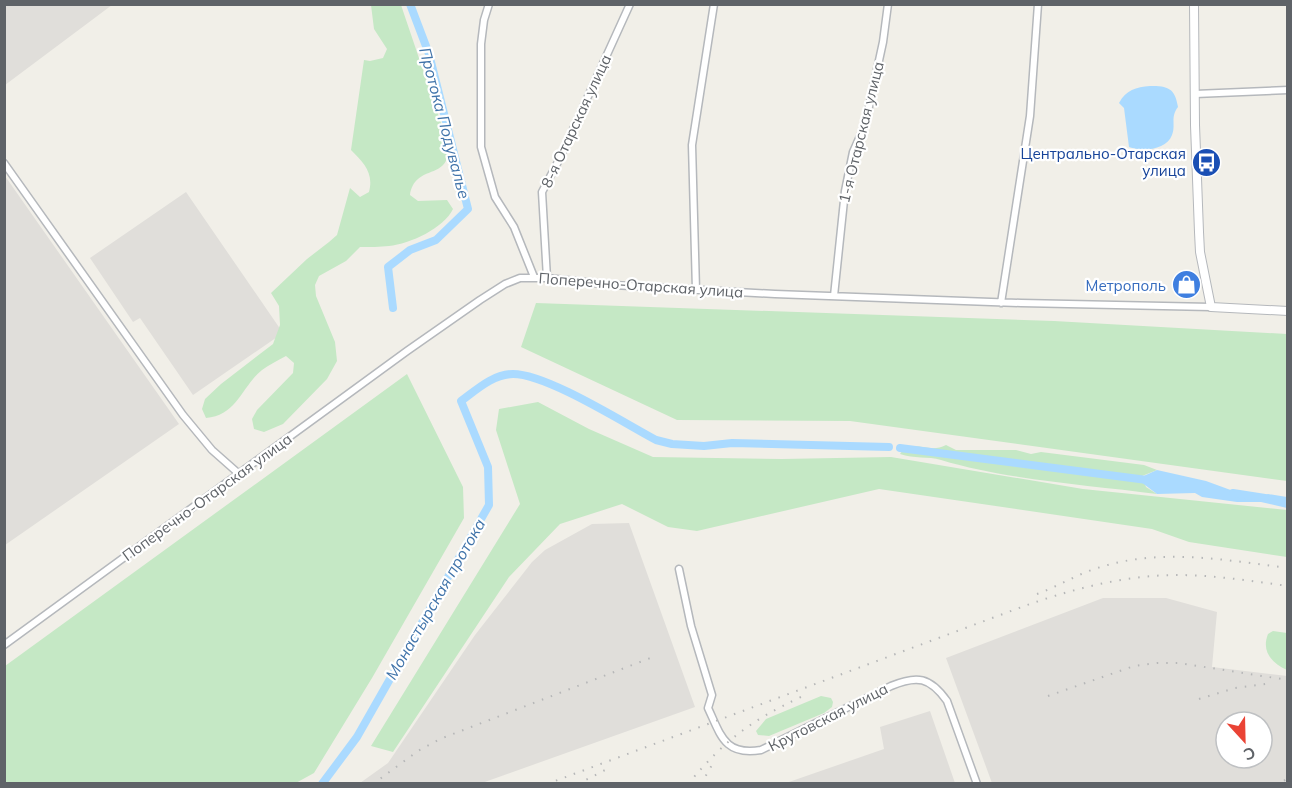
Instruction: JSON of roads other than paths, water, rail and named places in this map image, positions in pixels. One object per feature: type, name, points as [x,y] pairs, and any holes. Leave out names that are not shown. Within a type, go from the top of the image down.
[{"type":"street","points":[[489,4],[481,44],[481,147],[495,197],[514,226],[534,277]]},
{"type":"street","name":"8-я Отарская улица","points":[[547,278],[542,192],[560,158],[630,4]]},
{"type":"street","points":[[696,290],[692,145],[714,4]]},
{"type":"street","name":"1-я Отарская улица","points":[[834,296],[845,191],[853,152],[865,125],[883,42],[888,4]]},
{"type":"street","points":[[1001,303],[1029,116],[1038,4]]},
{"type":"street","points":[[1194,4],[1200,252],[1211,307]]},
{"type":"street","points":[[1195,94],[1287,90]]},
{"type":"street","points":[[4,163],[183,416],[212,450],[238,473]]},
{"type":"street","name":"Поперечно-Отарская улица","points":[[4,645],[238,473],[480,300],[505,284],[520,278],[534,277],[696,290],[834,296],[1287,311]]},
{"type":"street","name":"Крутовская улица","points":[[679,569],[691,626],[712,695],[708,708],[729,747],[738,752],[761,750],[891,686],[918,678],[928,681],[940,691],[947,701],[977,783]]},
{"type":"water","points":[[1150,86],[1170,89],[1175,96],[1178,107],[1174,114],[1172,135],[1160,147],[1140,149],[1129,147],[1124,108],[1119,103],[1132,90]]},
{"type":"water","points":[[1157,470],[1206,481],[1247,496],[1256,497],[1268,494],[1287,497],[1287,508],[1261,502],[1237,502],[1202,497],[1195,493],[1157,494],[1137,479]]},
{"type":"waterway","name":"Протока Подувалье","points":[[393,308],[388,267],[410,250],[436,240],[468,209],[429,54],[410,4]]},
{"type":"waterway","name":"Монастырская протока","points":[[322,784],[357,737],[489,505],[488,467],[461,401],[485,383],[506,375],[528,376],[565,390],[656,440],[672,444],[704,446],[732,443],[889,447]]},
{"type":"waterway","points":[[900,448],[1147,480]]},
{"type":"waterway","points":[[1233,493],[1265,498]]},
{"type":"railway","points":[[1037,594],[1093,570],[1124,561],[1147,558],[1194,557],[1288,568]]},
{"type":"railway","points":[[547,784],[1057,595],[1117,581],[1177,575],[1219,577],[1288,586]]},
{"type":"railway","points":[[373,784],[418,751],[440,739],[653,657]]},
{"type":"railway","points":[[1048,696],[1134,666],[1157,663],[1179,663],[1288,680]]},
{"type":"railway","points":[[1199,699],[1235,688],[1273,683]]},
{"type":"railway","points":[[688,784],[714,755],[739,733],[801,697]]},
{"type":"railway","points":[[701,784],[712,765]]},
{"type":"railway","points":[[578,784],[609,768]]},
{"type":"railway","points":[[1275,784],[1288,779]]},
{"type":"place","name":"Центрально-Отарская улица","points":[[1207,162]]},
{"type":"place","name":"Метрополь","points":[[1187,285]]}]
